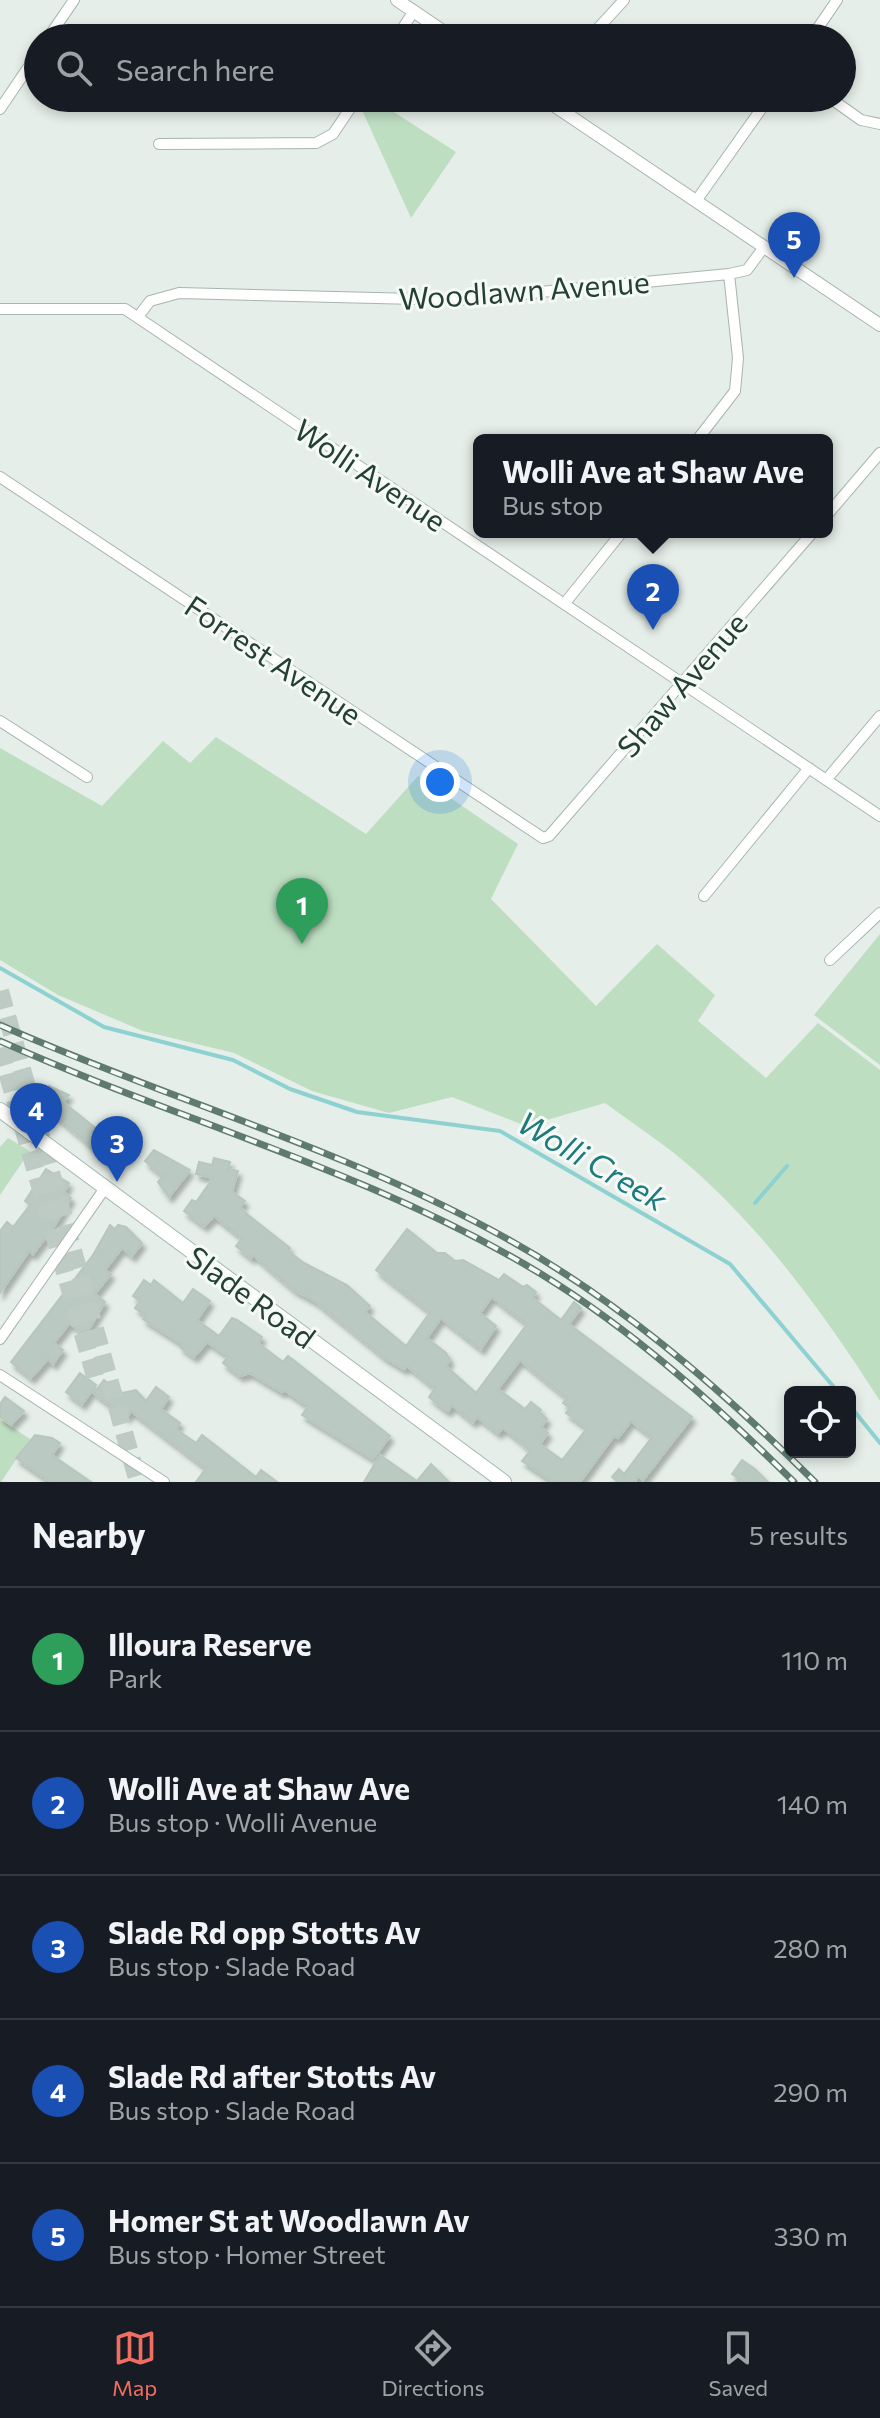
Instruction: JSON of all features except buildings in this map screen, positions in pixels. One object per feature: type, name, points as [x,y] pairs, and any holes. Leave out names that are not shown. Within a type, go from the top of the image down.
[{"type":"main road","name":"Slade Road","points":[[0,1110],[504,1482]]},
{"type":"street","points":[[58,24],[74,0]]},
{"type":"street","points":[[397,0],[433,24]]},
{"type":"street","points":[[602,24],[624,0]]},
{"type":"street","points":[[821,24],[837,0]]},
{"type":"street","points":[[405,24],[414,11]]},
{"type":"street","points":[[0,109],[24,74]]},
{"type":"street","points":[[159,144],[316,143],[333,134],[348,112]]},
{"type":"street","points":[[564,112],[880,325]]},
{"type":"street","points":[[696,201],[759,112]]},
{"type":"street","points":[[850,112],[861,120],[880,124]]},
{"type":"street","name":"Woodlawn Avenue","points":[[138,317],[150,301],[179,293],[457,300],[729,274],[747,270],[764,247]]},
{"type":"street","points":[[702,434],[735,391],[738,358],[729,274]]},
{"type":"street","name":"Wolli Avenue","points":[[0,309],[119,307],[138,317],[880,816]]},
{"type":"street","points":[[833,508],[880,453]]},
{"type":"street","name":"Forrest Avenue","points":[[0,477],[543,838],[549,836]]},
{"type":"street","points":[[565,603],[617,538]]},
{"type":"street","name":"Shaw Avenue","points":[[549,836],[808,538]]},
{"type":"street","points":[[826,780],[880,716]]},
{"type":"street","points":[[0,721],[87,777]]},
{"type":"street","points":[[704,896],[809,768]]},
{"type":"street","points":[[830,960],[880,913]]},
{"type":"street","points":[[0,1339],[105,1188]]},
{"type":"street","points":[[0,1375],[164,1482]]},
{"type":"green space","points":[[363,112],[394,112],[456,152],[411,218]]},
{"type":"green space","points":[[216,737],[366,834],[418,776],[518,844],[491,899],[596,1006],[657,944],[715,995],[698,1021],[766,1078],[818,1023],[880,1070],[880,1401],[812,1301],[761,1237],[674,1153],[605,1103],[526,1126],[452,1097],[389,1113],[312,1091],[234,1053],[143,1031],[58,995],[0,960],[0,748],[102,806],[163,741],[190,763]]},
{"type":"green space","points":[[880,934],[880,1065],[814,1015]]},
{"type":"green space","points":[[8,1138],[30,1151],[0,1195],[0,1147]]},
{"type":"green space","points":[[0,1419],[30,1439],[1,1482],[0,1482]]},
{"type":"waterway","name":"Wolli Creek","points":[[0,968],[104,1027],[233,1060],[290,1089],[357,1112],[500,1131],[730,1264],[833,1386]]},
{"type":"waterway","points":[[755,1203],[787,1166]]},
{"type":"waterway","name":"Wolli Creek","points":[[856,1413],[880,1443]]},
{"type":"tunnel","points":[[0,991],[138,1482]]},
{"type":"tunnel","points":[[0,1048],[97,1383]]},
{"type":"railway","points":[[0,1025],[310,1147],[432,1200],[491,1230],[579,1283],[662,1344],[740,1411],[815,1482]]},
{"type":"railway","points":[[0,1041],[343,1177],[477,1238],[541,1274],[609,1320],[704,1397],[794,1482]]},
{"type":"place","name":"Homer St at Woodlawn Av","points":[[794,278]]},
{"type":"place","name":"Wolli Ave at Shaw Ave","points":[[653,630]]},
{"type":"place","name":"Illoura Reserve","points":[[302,944]]},
{"type":"place","name":"Slade Rd after Stotts Av","points":[[36,1149]]},
{"type":"place","name":"Slade Rd opp Stotts Av","points":[[117,1182]]}]
